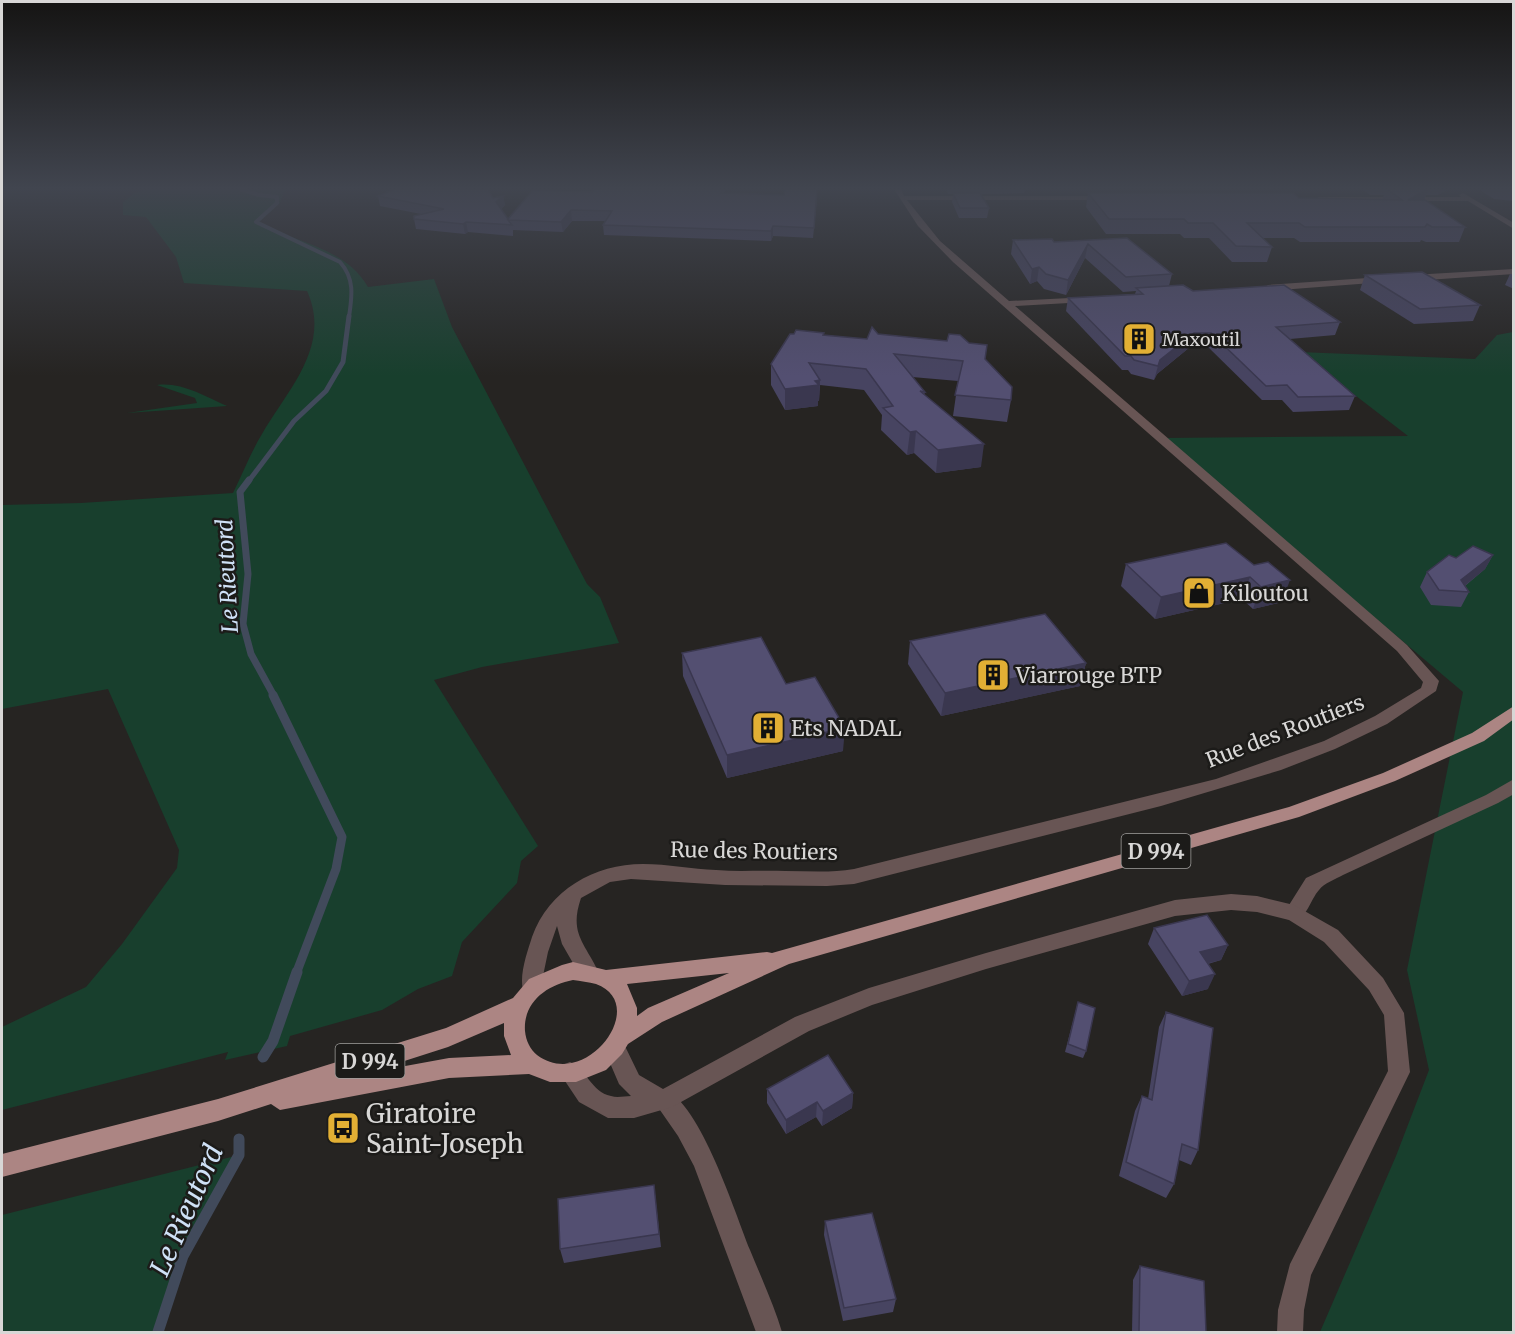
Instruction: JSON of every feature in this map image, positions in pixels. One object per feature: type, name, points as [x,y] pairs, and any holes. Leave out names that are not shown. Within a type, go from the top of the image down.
[{"type":"main road","name":"D 994","points":[[218,1110],[448,1068],[532,1064],[549,1071],[570,1072],[595,1064],[619,1042],[655,1015],[785,957],[1293,812],[1389,777],[1478,737],[1514,711]]},
{"type":"main road","name":"D 994","points":[[2,1166],[218,1110],[448,1036],[488,1021],[558,974],[597,975],[785,957]]},
{"type":"main road","points":[[597,975],[617,986],[628,1009],[628,1023],[619,1042]]},
{"type":"main road","points":[[525,997],[513,1021],[514,1037],[520,1052],[532,1064]]},
{"type":"street","name":"Rue des Routiers","points":[[525,997],[543,930],[555,911],[573,893],[608,875],[626,872],[710,877],[844,878],[1242,777],[1309,752],[1382,720],[1428,691],[1431,681],[1402,648],[1153,434],[950,251]]},
{"type":"street","points":[[1407,278],[1514,271]]},
{"type":"street","points":[[1253,289],[1395,279]]},
{"type":"street","points":[[1008,304],[1098,298]]},
{"type":"street","points":[[1294,913],[1313,883],[1492,799],[1514,785]]},
{"type":"street","points":[[573,893],[566,910],[566,929],[572,946],[597,975]]},
{"type":"street","points":[[570,1072],[587,1095],[608,1107],[634,1107],[664,1100],[802,1023],[869,997],[986,961],[1175,908],[1230,902],[1257,904],[1294,913],[1331,936],[1376,984],[1394,1013],[1399,1072],[1299,1273],[1291,1310],[1290,1332]]},
{"type":"street","points":[[619,1042],[623,1073],[638,1090],[664,1100],[686,1128],[703,1160],[769,1332]]},
{"type":"green space","points":[[172,251],[326,251],[347,263],[368,287],[434,279],[452,327],[587,584],[600,597],[619,643],[482,667],[434,680],[538,846],[521,861],[517,883],[462,942],[452,976],[418,989],[382,1010],[290,1036],[287,1046],[225,1060],[228,1052],[2,1110],[2,1027],[86,987],[122,944],[177,868],[179,850],[108,689],[2,709],[2,505],[81,503],[233,493],[258,441],[304,366],[311,349],[314,330],[313,311],[307,291],[184,283],[176,257]]},
{"type":"green space","points":[[1513,332],[1513,1332],[1320,1332],[1396,1156],[1429,1070],[1407,970],[1463,692],[1162,438],[1408,436],[1299,352],[1475,359],[1497,335]]},
{"type":"green space","points":[[157,385],[184,388],[227,406],[127,413],[197,403],[195,398]]},
{"type":"green space","points":[[239,1155],[183,1256],[158,1332],[2,1332],[2,1215]]},
{"type":"building","points":[[1020,251],[1084,251],[1068,280],[1046,274],[1039,267],[1032,269]]},
{"type":"building","points":[[1096,251],[1144,251],[1172,274],[1126,277]]},
{"type":"building","points":[[1422,272],[1480,305],[1420,309],[1365,275]]},
{"type":"building","points":[[1183,285],[1193,291],[1284,285],[1340,322],[1276,327],[1355,396],[1298,397],[1287,385],[1266,386],[1211,333],[1194,333],[1160,360],[1158,366],[1134,360],[1131,356],[1125,356],[1068,298],[1143,294],[1136,288]]},
{"type":"building","points":[[872,327],[878,334],[947,341],[949,334],[960,335],[969,343],[987,345],[985,359],[1012,387],[1011,400],[955,395],[963,361],[894,354],[925,392],[920,391],[984,444],[938,450],[916,431],[910,432],[883,408],[893,406],[866,369],[809,363],[820,380],[815,381],[819,385],[785,389],[771,364],[790,334],[794,334],[796,330],[867,339]]},
{"type":"building","points":[[1226,543],[1254,565],[1268,562],[1290,580],[1261,587],[1250,577],[1161,597],[1126,564]]},
{"type":"building","points":[[1473,546],[1493,555],[1461,580],[1469,592],[1439,590],[1427,572],[1449,555],[1456,558]]},
{"type":"building","points":[[1045,614],[1086,663],[945,693],[910,641]]},
{"type":"building","name":"Ets NADAL","points":[[761,637],[786,684],[815,677],[845,728],[727,755],[682,653]]},
{"type":"building","points":[[1207,915],[1228,945],[1200,952],[1215,974],[1189,981],[1154,928]]},
{"type":"building","points":[[1078,1002],[1095,1008],[1086,1051],[1068,1044]]},
{"type":"building","points":[[1166,1012],[1213,1028],[1198,1150],[1182,1144],[1174,1184],[1126,1162],[1142,1096],[1152,1100]]},
{"type":"building","points":[[828,1055],[853,1093],[823,1111],[817,1102],[786,1120],[767,1089]]},
{"type":"building","points":[[654,1185],[659,1234],[560,1249],[558,1199]]},
{"type":"building","points":[[872,1213],[896,1299],[844,1308],[825,1221]]},
{"type":"building","points":[[1140,1266],[1204,1281],[1206,1332],[1139,1332]]},
{"type":"waterway","name":"Le Rieutord","points":[[317,251],[340,262],[345,268],[350,281],[349,317]]},
{"type":"waterway","name":"Le Rieutord","points":[[248,482],[294,421],[326,391],[343,362],[349,316]]},
{"type":"waterway","name":"Le Rieutord","points":[[249,480],[240,492],[248,574],[243,624],[251,654],[274,696]]},
{"type":"waterway","name":"Le Rieutord","points":[[273,695],[342,837],[336,869],[296,974]]},
{"type":"waterway","name":"Le Rieutord","points":[[263,1057],[273,1041],[297,972]]},
{"type":"waterway","name":"Le Rieutord","points":[[158,1332],[183,1256],[239,1155],[239,1139]]},
{"type":"place","name":"Maxoutil","points":[[1139,339]]},
{"type":"place","name":"Kiloutou","points":[[1199,593]]},
{"type":"place","name":"Viarrouge BTP","points":[[993,675]]},
{"type":"place","name":"Ets NADAL","points":[[768,728]]},
{"type":"place","name":"Giratoire Saint-Joseph","points":[[343,1128]]}]
